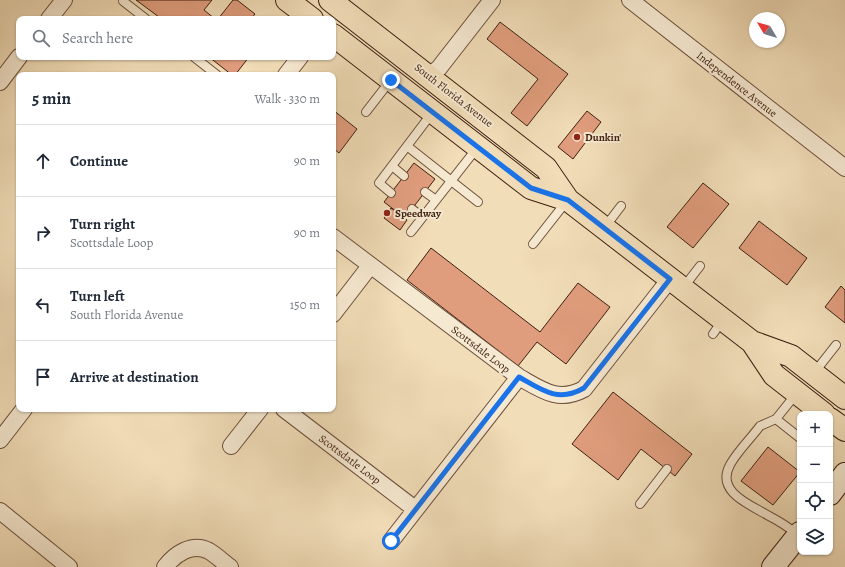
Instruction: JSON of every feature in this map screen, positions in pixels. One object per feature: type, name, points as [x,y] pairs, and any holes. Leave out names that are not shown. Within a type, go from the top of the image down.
[{"type":"main road","points":[[287,0],[308,16]]},
{"type":"main road","name":"South Florida Avenue","points":[[330,0],[546,168],[568,200],[676,284],[718,327],[752,342],[791,356],[845,398]]},
{"type":"main road","name":"South Florida Avenue","points":[[336,37],[531,188],[568,200]]},
{"type":"main road","points":[[357,54],[389,63],[410,76],[422,78],[429,76]]},
{"type":"main road","name":"South Florida Avenue","points":[[752,342],[774,376],[820,411]]},
{"type":"main road","points":[[833,421],[845,430]]},
{"type":"street","points":[[51,16],[64,0]]},
{"type":"street","points":[[429,76],[439,68],[492,0]]},
{"type":"street","name":"Independence Avenue","points":[[630,0],[845,168]]},
{"type":"street","points":[[0,82],[18,60]]},
{"type":"street","points":[[288,72],[298,60]]},
{"type":"street","name":"Scottsdale Loop","points":[[336,239],[519,377],[548,393],[557,396],[575,394],[584,388],[676,284]]},
{"type":"street","points":[[336,310],[370,266]]},
{"type":"street","points":[[391,541],[519,377]]},
{"type":"street","points":[[0,440],[22,412]]},
{"type":"street","points":[[231,446],[258,412]]},
{"type":"street","name":"Scottsdatle Loop","points":[[288,412],[415,509]]},
{"type":"street","points":[[0,511],[69,567]]},
{"type":"street","points":[[773,567],[797,537]]},
{"type":"street","points":[[165,567],[175,556],[182,551],[191,548],[200,548],[209,551],[230,567]]},
{"type":"lane","points":[[123,1],[142,16]]},
{"type":"lane","points":[[198,60],[213,72]]},
{"type":"lane","points":[[366,112],[391,80]]},
{"type":"lane","points":[[391,193],[379,183],[433,113]]},
{"type":"lane","points":[[407,146],[478,202]]},
{"type":"lane","points":[[410,232],[477,147]]},
{"type":"lane","points":[[392,166],[404,176]]},
{"type":"lane","points":[[425,192],[436,200]]},
{"type":"lane","points":[[533,244],[568,200]]},
{"type":"lane","points":[[604,228],[621,206]]},
{"type":"lane","points":[[412,209],[422,217]]},
{"type":"lane","points":[[676,284],[700,266]]},
{"type":"lane","points":[[813,374],[836,345]]},
{"type":"lane","points":[[796,393],[776,419],[760,426],[730,464],[726,474],[728,487],[738,498],[797,533]]},
{"type":"lane","points":[[776,419],[797,436]]},
{"type":"lane","points":[[640,504],[667,469]]},
{"type":"building","points":[[136,0],[212,0],[204,10],[211,16],[158,16]]},
{"type":"building","points":[[233,0],[237,0],[255,14],[253,16],[220,16]]},
{"type":"building","points":[[500,22],[568,74],[527,126],[511,113],[538,79],[487,39]]},
{"type":"building","points":[[213,60],[247,60],[237,72],[228,72]]},
{"type":"building","points":[[587,111],[601,122],[573,159],[558,147]]},
{"type":"building","points":[[336,112],[357,129],[339,153],[336,150]]},
{"type":"building","points":[[414,163],[435,179],[405,218],[384,202]]},
{"type":"building","points":[[703,183],[729,204],[693,248],[667,227]]},
{"type":"building","points":[[391,208],[407,220],[400,230],[384,218]]},
{"type":"building","points":[[759,221],[807,258],[787,285],[739,248]]},
{"type":"building","points":[[431,248],[540,332],[578,283],[610,307],[566,364],[537,342],[518,366],[407,280]]},
{"type":"building","points":[[841,286],[845,290],[845,323],[825,307]]},
{"type":"building","points":[[613,392],[692,454],[675,476],[641,449],[618,480],[572,444]]},
{"type":"building","points":[[768,447],[797,470],[797,476],[773,505],[741,481]]},
{"type":"place","name":"Dunkin'","points":[[577,137]]},
{"type":"place","name":"Speedway","points":[[387,213]]},
{"type":"route","points":[[391,80],[531,188],[568,200],[670,279],[584,388],[575,394],[557,396],[548,393],[519,377],[391,541]]}]
